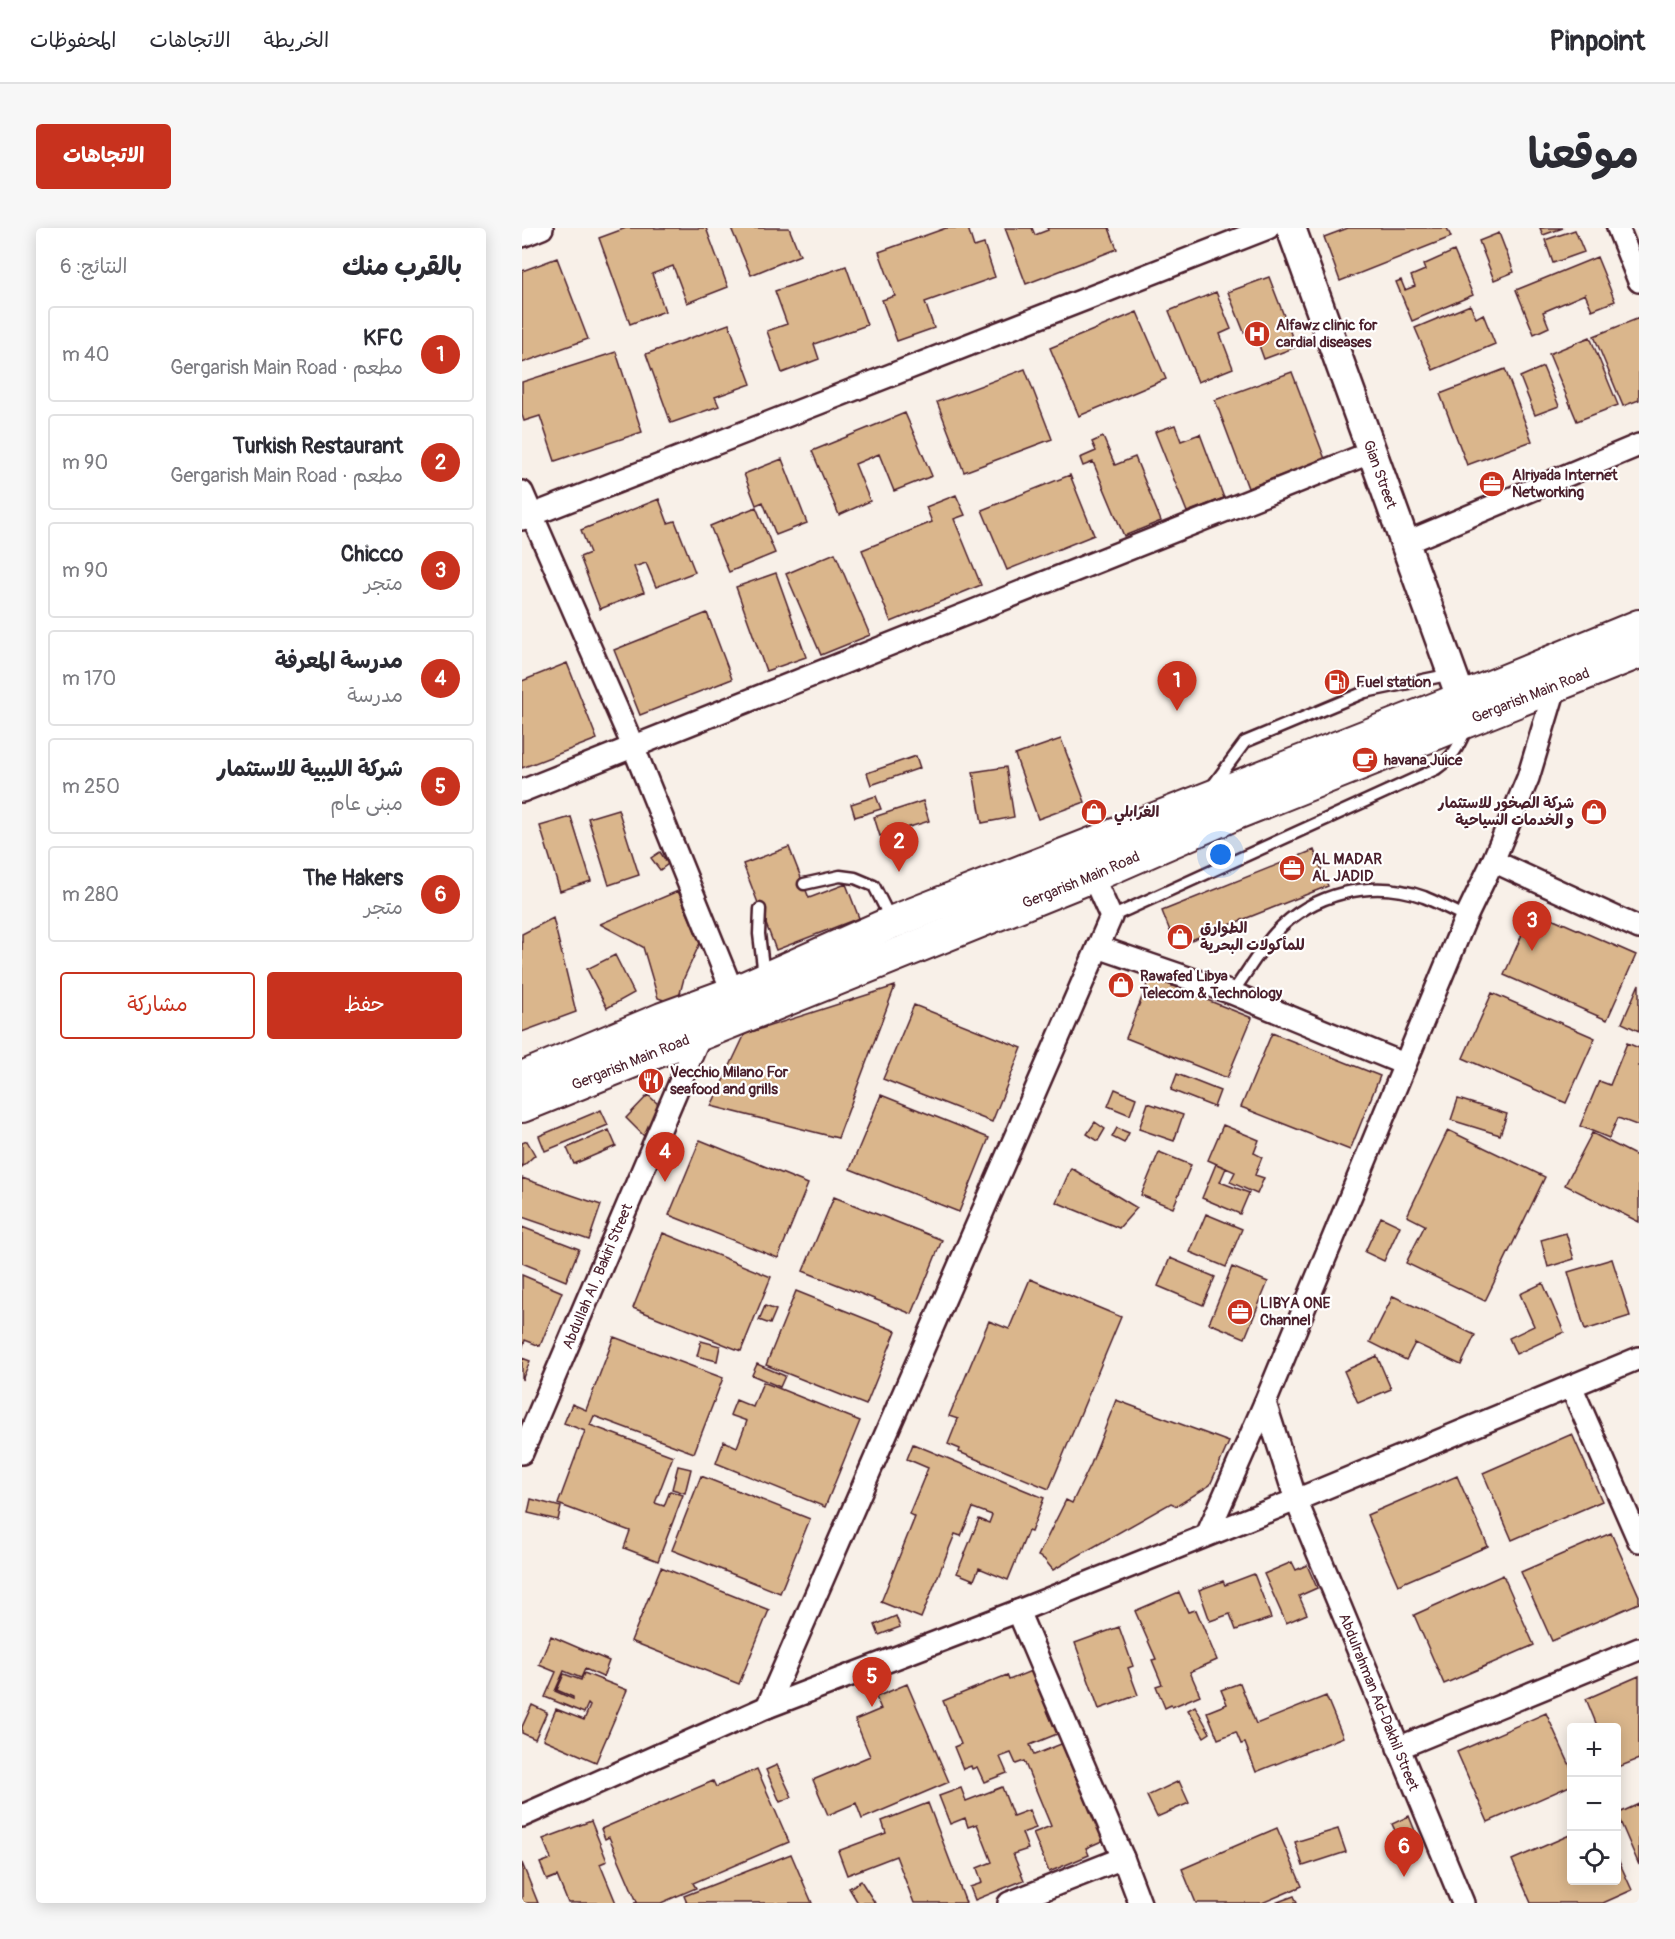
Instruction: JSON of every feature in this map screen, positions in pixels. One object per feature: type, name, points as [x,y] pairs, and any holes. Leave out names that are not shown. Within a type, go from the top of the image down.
[{"type":"main road","name":"Gergarish Main Road","points":[[522,1078],[662,1019],[733,993],[892,922],[1639,626]]},
{"type":"main road","name":"Gergarish Main Road","points":[[522,1106],[1092,876],[1234,814],[1461,698],[1556,685],[1639,652]]},
{"type":"street","points":[[522,236],[542,228]]},
{"type":"street","points":[[527,517],[1268,228]]},
{"type":"street","name":"Gian Street","points":[[1291,228],[1461,698]]},
{"type":"street","points":[[1618,228],[1639,281]]},
{"type":"street","points":[[1405,543],[1639,445]]},
{"type":"street","points":[[522,790],[1372,452]]},
{"type":"street","points":[[522,492],[527,517],[633,746],[733,993]]},
{"type":"street","points":[[1207,1535],[1265,1403],[1466,917],[1528,778],[1556,685]]},
{"type":"street","points":[[767,1707],[1111,917],[1080,847]]},
{"type":"street","points":[[1492,861],[1639,928]]},
{"type":"street","points":[[1098,947],[1232,993],[1404,1064]]},
{"type":"street","name":"Abdullah Al , Bakiri Street","points":[[522,1453],[701,1033]]},
{"type":"street","points":[[522,1816],[767,1707],[1018,1611],[1296,1500],[1570,1386],[1637,1355]]},
{"type":"street","points":[[1570,1386],[1639,1541]]},
{"type":"street","name":"Abdulrahman Ad-Dakhil Street","points":[[1265,1403],[1296,1500],[1463,1903]]},
{"type":"street","points":[[1018,1611],[1140,1903]]},
{"type":"street","points":[[1398,1748],[1639,1649]]},
{"type":"street","points":[[1009,1903],[1123,1858]]},
{"type":"lane","points":[[1111,917],[1436,769],[1450,759],[1459,746],[1461,698],[1365,692],[1245,742],[1202,800]]},
{"type":"lane","points":[[804,884],[840,876],[855,878],[874,886],[892,922]]},
{"type":"lane","points":[[1232,993],[1274,934],[1300,910],[1330,896],[1363,889],[1392,890],[1423,897],[1466,917]]},
{"type":"lane","points":[[760,909],[759,934],[764,978]]},
{"type":"building","points":[[626,228],[706,228],[728,287],[687,303],[673,266],[652,274],[665,311],[630,324],[599,238]]},
{"type":"building","points":[[731,228],[789,228],[800,255],[751,275]]},
{"type":"building","points":[[946,228],[968,228],[974,247],[984,244],[995,277],[925,302],[934,328],[897,341],[882,300],[895,296],[879,252]]},
{"type":"building","points":[[1005,228],[1032,228],[1035,235],[1048,230],[1047,228],[1109,228],[1117,249],[1026,284]]},
{"type":"building","points":[[1348,228],[1447,228],[1451,237],[1340,281],[1324,237]]},
{"type":"building","points":[[1540,228],[1563,228],[1543,235]]},
{"type":"building","points":[[1575,230],[1584,252],[1553,263],[1545,240]]},
{"type":"building","points":[[1499,233],[1514,272],[1494,280],[1479,241]]},
{"type":"building","points":[[1454,251],[1473,295],[1412,321],[1396,282],[1401,280],[1405,290],[1415,286],[1411,276],[1425,270],[1423,265]]},
{"type":"building","points":[[1597,257],[1615,301],[1592,310],[1585,294],[1543,312],[1549,327],[1534,334],[1516,290]]},
{"type":"building","points":[[557,258],[588,339],[522,363],[522,271]]},
{"type":"building","points":[[846,266],[867,325],[814,344],[819,359],[782,373],[767,331],[787,324],[775,291]]},
{"type":"building","points":[[1269,277],[1296,347],[1264,359],[1253,329],[1244,332],[1228,292]]},
{"type":"building","points":[[1216,292],[1231,329],[1220,334],[1233,368],[1198,382],[1169,311]]},
{"type":"building","points":[[1470,305],[1476,318],[1483,314],[1495,344],[1433,370],[1415,328]]},
{"type":"building","points":[[1137,312],[1166,379],[1079,416],[1050,348]]},
{"type":"building","points":[[1639,318],[1639,400],[1623,406],[1594,336]]},
{"type":"building","points":[[729,324],[751,384],[715,397],[719,406],[671,423],[646,354]]},
{"type":"building","points":[[1590,337],[1618,405],[1577,421],[1549,354]]},
{"type":"building","points":[[616,352],[642,432],[555,461],[540,416],[524,421],[522,382]]},
{"type":"building","points":[[1543,367],[1559,406],[1535,415],[1520,377]]},
{"type":"building","points":[[1025,369],[1052,439],[964,472],[937,402]]},
{"type":"building","points":[[1505,369],[1532,441],[1467,465],[1440,394]]},
{"type":"building","points":[[1292,372],[1325,459],[1248,488],[1215,400]]},
{"type":"building","points":[[905,413],[932,476],[894,491],[879,454],[855,464],[870,501],[839,515],[812,451]]},
{"type":"building","points":[[1175,425],[1181,441],[1200,434],[1224,498],[1187,512],[1155,432]]},
{"type":"building","points":[[1103,437],[1115,465],[1135,457],[1161,521],[1124,536],[1093,462],[1083,466],[1080,458],[1096,451],[1092,442]]},
{"type":"building","points":[[782,459],[807,523],[776,535],[763,502],[756,505],[744,474]]},
{"type":"building","points":[[1070,475],[1094,535],[1007,570],[982,510]]},
{"type":"building","points":[[956,495],[965,515],[954,519],[981,585],[891,622],[862,550],[932,522],[926,507]]},
{"type":"building","points":[[659,499],[668,523],[675,521],[695,572],[656,587],[646,563],[634,567],[644,592],[600,609],[580,557],[590,553],[581,530]]},
{"type":"building","points":[[756,507],[775,553],[729,572],[710,526]]},
{"type":"building","points":[[835,553],[870,635],[821,655],[786,574]]},
{"type":"building","points":[[776,573],[806,657],[766,671],[736,587]]},
{"type":"building","points":[[707,613],[732,679],[640,715],[614,650]]},
{"type":"building","points":[[567,663],[597,739],[522,768],[522,681]]},
{"type":"building","points":[[1061,739],[1085,802],[1038,819],[1015,755]]},
{"type":"building","points":[[916,756],[920,768],[871,785],[867,773]]},
{"type":"building","points":[[1006,767],[1014,817],[982,823],[973,772]]},
{"type":"building","points":[[876,796],[881,809],[855,817],[851,804]]},
{"type":"building","points":[[923,801],[929,821],[880,836],[874,817]]},
{"type":"building","points":[[618,809],[639,875],[609,885],[588,818]]},
{"type":"building","points":[[571,817],[591,881],[560,891],[540,826]]},
{"type":"building","points":[[789,847],[809,898],[846,884],[859,918],[776,950],[743,864]]},
{"type":"building","points":[[1314,850],[1328,886],[1176,946],[1162,911]]},
{"type":"building","points":[[660,852],[668,864],[660,870],[651,858]]},
{"type":"building","points":[[678,891],[700,943],[684,978],[677,1005],[658,998],[643,947],[600,924]]},
{"type":"building","points":[[1533,910],[1636,955],[1607,1020],[1504,975]]},
{"type":"building","points":[[553,918],[576,1012],[522,1032],[522,934]]},
{"type":"building","points":[[615,955],[634,993],[607,1008],[587,969]]},
{"type":"building","points":[[1150,977],[1252,1018],[1227,1078],[1126,1038]]},
{"type":"building","points":[[1639,984],[1639,1031],[1622,1023]]},
{"type":"building","points":[[895,986],[838,1138],[711,1106],[745,1034]]},
{"type":"building","points":[[1492,993],[1595,1038],[1566,1103],[1463,1058]]},
{"type":"building","points":[[914,1005],[1022,1048],[992,1122],[883,1079]]},
{"type":"building","points":[[1272,1033],[1380,1076],[1350,1150],[1241,1107]]},
{"type":"building","points":[[1627,1043],[1639,1048],[1639,1126],[1618,1118],[1609,1138],[1580,1126],[1599,1081],[1610,1085]]},
{"type":"building","points":[[1177,1074],[1220,1091],[1214,1107],[1171,1090]]},
{"type":"building","points":[[1115,1089],[1136,1098],[1130,1115],[1108,1106]]},
{"type":"building","points":[[648,1095],[667,1112],[644,1136],[626,1118]]},
{"type":"building","points":[[881,1095],[989,1138],[959,1212],[850,1169]]},
{"type":"building","points":[[1458,1099],[1507,1114],[1500,1135],[1451,1120]]},
{"type":"building","points":[[1148,1103],[1183,1115],[1174,1141],[1139,1129]]},
{"type":"building","points":[[601,1110],[608,1125],[545,1151],[539,1136]]},
{"type":"building","points":[[1095,1122],[1105,1129],[1098,1141],[1087,1134]]},
{"type":"building","points":[[1223,1125],[1259,1140],[1254,1153],[1262,1157],[1255,1175],[1264,1178],[1257,1194],[1230,1182],[1235,1172],[1208,1160]]},
{"type":"building","points":[[1117,1128],[1129,1133],[1124,1143],[1112,1137]]},
{"type":"building","points":[[609,1130],[616,1146],[574,1164],[567,1148]]},
{"type":"building","points":[[1448,1130],[1545,1177],[1485,1301],[1406,1263],[1425,1225],[1407,1216]]},
{"type":"building","points":[[1592,1133],[1639,1157],[1639,1222],[1565,1185]]},
{"type":"building","points":[[700,1140],[808,1184],[778,1258],[669,1215]]},
{"type":"building","points":[[527,1141],[535,1155],[522,1167],[522,1143]]},
{"type":"building","points":[[1159,1152],[1191,1165],[1173,1208],[1141,1195]]},
{"type":"building","points":[[1216,1164],[1226,1168],[1220,1182],[1249,1193],[1240,1214],[1202,1198]]},
{"type":"building","points":[[1071,1168],[1137,1208],[1119,1228],[1056,1202]]},
{"type":"building","points":[[522,1178],[601,1205],[589,1240],[522,1217]]},
{"type":"building","points":[[834,1197],[942,1240],[912,1314],[803,1271]]},
{"type":"building","points":[[1206,1214],[1242,1229],[1226,1267],[1190,1252]]},
{"type":"building","points":[[1381,1217],[1400,1226],[1384,1261],[1365,1252]]},
{"type":"building","points":[[522,1227],[579,1249],[566,1281],[522,1263]]},
{"type":"building","points":[[663,1233],[771,1277],[741,1351],[633,1308]]},
{"type":"building","points":[[1566,1233],[1574,1259],[1548,1267],[1541,1240]]},
{"type":"building","points":[[1170,1258],[1215,1277],[1203,1305],[1158,1286]]},
{"type":"building","points":[[1612,1259],[1630,1316],[1585,1330],[1568,1272]]},
{"type":"building","points":[[1232,1267],[1268,1282],[1245,1338],[1209,1323]]},
{"type":"building","points":[[522,1275],[562,1292],[540,1346],[525,1340],[522,1349]]},
{"type":"building","points":[[1030,1279],[1121,1317],[1049,1489],[959,1452],[960,1449],[948,1444],[958,1419],[949,1416],[989,1321],[1009,1329]]},
{"type":"building","points":[[1543,1283],[1564,1332],[1516,1354],[1509,1338],[1534,1326],[1520,1294]]},
{"type":"building","points":[[796,1291],[896,1331],[866,1405],[766,1365]]},
{"type":"building","points":[[1393,1296],[1475,1335],[1461,1365],[1415,1343],[1406,1360],[1370,1342]]},
{"type":"building","points":[[765,1306],[776,1310],[770,1324],[759,1320]]},
{"type":"building","points":[[614,1337],[723,1378],[694,1453],[594,1416],[590,1425],[673,1456],[655,1503],[664,1506],[670,1491],[683,1495],[658,1561],[624,1548],[630,1531],[558,1504],[585,1431],[564,1423],[572,1404],[586,1410]]},
{"type":"building","points":[[701,1341],[720,1346],[717,1361],[697,1356]]},
{"type":"building","points":[[1377,1356],[1391,1389],[1358,1403],[1344,1371]]},
{"type":"building","points":[[522,1358],[530,1361],[522,1380]]},
{"type":"building","points":[[757,1364],[785,1376],[780,1387],[752,1375]]},
{"type":"building","points":[[763,1382],[860,1421],[825,1507],[716,1463],[724,1441],[737,1447],[747,1421],[730,1415],[736,1400],[753,1407]]},
{"type":"building","points":[[1116,1400],[1229,1442],[1210,1485],[1177,1506],[1171,1503],[1053,1570],[1044,1559],[1038,1556],[1066,1500],[1072,1503],[1091,1464]]},
{"type":"building","points":[[1572,1434],[1602,1501],[1512,1540],[1483,1473]]},
{"type":"building","points":[[913,1444],[1044,1498],[1008,1580],[979,1568],[974,1580],[957,1573],[979,1519],[989,1523],[992,1515],[973,1508],[961,1536],[955,1534],[921,1618],[881,1602],[915,1517],[909,1514],[928,1468],[907,1459]]},
{"type":"building","points":[[678,1466],[691,1469],[685,1493],[672,1489]]},
{"type":"building","points":[[701,1476],[810,1519],[780,1593],[672,1550]]},
{"type":"building","points":[[1457,1476],[1488,1546],[1398,1585],[1367,1515]]},
{"type":"building","points":[[531,1499],[561,1507],[558,1520],[528,1513]]},
{"type":"building","points":[[1611,1533],[1639,1596],[1639,1603],[1552,1641],[1521,1572]]},
{"type":"building","points":[[1292,1562],[1296,1570],[1307,1565],[1317,1588],[1299,1596],[1307,1614],[1286,1623],[1264,1574]]},
{"type":"building","points":[[661,1567],[769,1610],[739,1684],[631,1641]]},
{"type":"building","points":[[1254,1574],[1271,1618],[1236,1630],[1230,1614],[1210,1621],[1199,1590],[1223,1581],[1225,1585]]},
{"type":"building","points":[[1503,1575],[1534,1645],[1444,1684],[1414,1615]]},
{"type":"building","points":[[1179,1592],[1188,1612],[1196,1610],[1217,1660],[1190,1672],[1200,1695],[1165,1708],[1156,1686],[1162,1684],[1152,1660],[1156,1659],[1135,1611]]},
{"type":"building","points":[[896,1616],[900,1627],[879,1635],[875,1625]]},
{"type":"building","points":[[1119,1627],[1133,1666],[1128,1668],[1138,1695],[1099,1709],[1075,1643]]},
{"type":"building","points":[[551,1636],[609,1661],[603,1677],[585,1669],[581,1678],[564,1671],[555,1691],[573,1699],[557,1690],[564,1674],[581,1680],[584,1673],[627,1690],[596,1762],[543,1739],[556,1709],[584,1720],[590,1706],[588,1704],[584,1713],[545,1697],[556,1672],[539,1665]]},
{"type":"building","points":[[1031,1671],[1057,1734],[1030,1745],[1034,1755],[1071,1740],[1111,1837],[1086,1848],[1089,1855],[1049,1872],[1033,1833],[1051,1826],[1024,1761],[1016,1764],[1011,1753],[1000,1757],[1007,1773],[984,1782],[977,1767],[972,1769],[971,1766],[963,1769],[954,1747],[961,1744],[943,1701],[1007,1675],[1009,1680]]},
{"type":"building","points":[[1639,1676],[1639,1759],[1621,1766],[1621,1723],[1596,1723],[1586,1699]]},
{"type":"building","points":[[1240,1683],[1256,1724],[1326,1696],[1343,1737],[1256,1772],[1245,1743],[1241,1744],[1236,1732],[1218,1739],[1207,1712],[1227,1704],[1221,1690]]},
{"type":"building","points":[[907,1684],[949,1782],[862,1819],[856,1803],[828,1815],[813,1780],[870,1756],[855,1720],[881,1709],[876,1697]]},
{"type":"building","points":[[532,1705],[547,1712],[535,1739],[522,1733],[522,1727]]},
{"type":"building","points":[[1195,1706],[1210,1733],[1204,1737],[1188,1710]]},
{"type":"building","points":[[1546,1713],[1567,1759],[1567,1787],[1488,1822],[1457,1752]]},
{"type":"building","points":[[777,1765],[792,1797],[780,1802],[766,1770]]},
{"type":"building","points":[[757,1769],[789,1842],[693,1883],[696,1888],[661,1903],[634,1903],[637,1902],[609,1837],[605,1839],[601,1829],[713,1781],[716,1787]]},
{"type":"building","points":[[1179,1781],[1189,1803],[1157,1817],[1147,1796]]},
{"type":"building","points":[[1002,1787],[1013,1816],[1029,1810],[1036,1828],[1022,1833],[1028,1849],[1013,1854],[1024,1880],[975,1900],[970,1887],[982,1883],[977,1868],[992,1862],[977,1824],[968,1827],[965,1818],[950,1824],[939,1796],[961,1788],[966,1801]]},
{"type":"building","points":[[928,1803],[966,1903],[914,1903],[896,1856],[847,1875],[838,1851],[886,1833],[882,1821]]},
{"type":"building","points":[[1639,1804],[1639,1865],[1621,1823],[1621,1812]]},
{"type":"building","points":[[1409,1816],[1417,1836],[1401,1843],[1392,1824]]},
{"type":"building","points":[[591,1821],[607,1861],[600,1864],[616,1903],[568,1903],[557,1876],[547,1880],[540,1863],[551,1859],[543,1839]]},
{"type":"building","points":[[1277,1828],[1302,1886],[1262,1903],[1196,1903],[1182,1869]]},
{"type":"building","points":[[1338,1829],[1346,1852],[1303,1866],[1295,1842]]},
{"type":"building","points":[[1567,1836],[1567,1885],[1621,1885],[1621,1866],[1632,1890],[1603,1903],[1531,1903],[1512,1860]]},
{"type":"building","points":[[791,1854],[812,1903],[687,1903],[684,1896]]},
{"type":"building","points":[[522,1863],[538,1903],[522,1903]]},
{"type":"building","points":[[861,1881],[875,1903],[858,1903],[849,1888]]},
{"type":"building","points":[[1294,1896],[1297,1903],[1275,1903]]},
{"type":"place","name":"Alfawz clinic for cardial diseases","points":[[1257,334]]},
{"type":"place","name":"Alriyada Internet Networking","points":[[1492,484]]},
{"type":"place","name":"Fuel station","points":[[1337,682]]},
{"type":"place","name":"KFC","points":[[1177,711]]},
{"type":"place","name":"havana Juice","points":[[1365,760]]},
{"type":"place","name":"الغرابلي","points":[[1094,812]]},
{"type":"place","name":"شركة الصخور للاستثمار و الخدمات السياحية","points":[[1594,812]]},
{"type":"place","name":"AL MADAR AL JADID","points":[[1292,868]]},
{"type":"place","name":"Turkish Restaurant","points":[[899,872]]},
{"type":"place","name":"الطوارق للمأكولات البحرية","points":[[1180,937]]},
{"type":"place","name":"Chicco","points":[[1532,951]]},
{"type":"place","name":"Rawafed Libya Telecom & Technology","points":[[1121,985]]},
{"type":"place","name":"Vecchio Milano For seafood and grills","points":[[651,1081]]},
{"type":"place","name":"مدرسة المعرفة","points":[[665,1182]]},
{"type":"place","name":"LIBYA ONE Channel","points":[[1240,1312]]},
{"type":"place","name":"شركة الليبية للاستثمار","points":[[872,1707]]},
{"type":"place","name":"The Hakers","points":[[1404,1877]]}]
